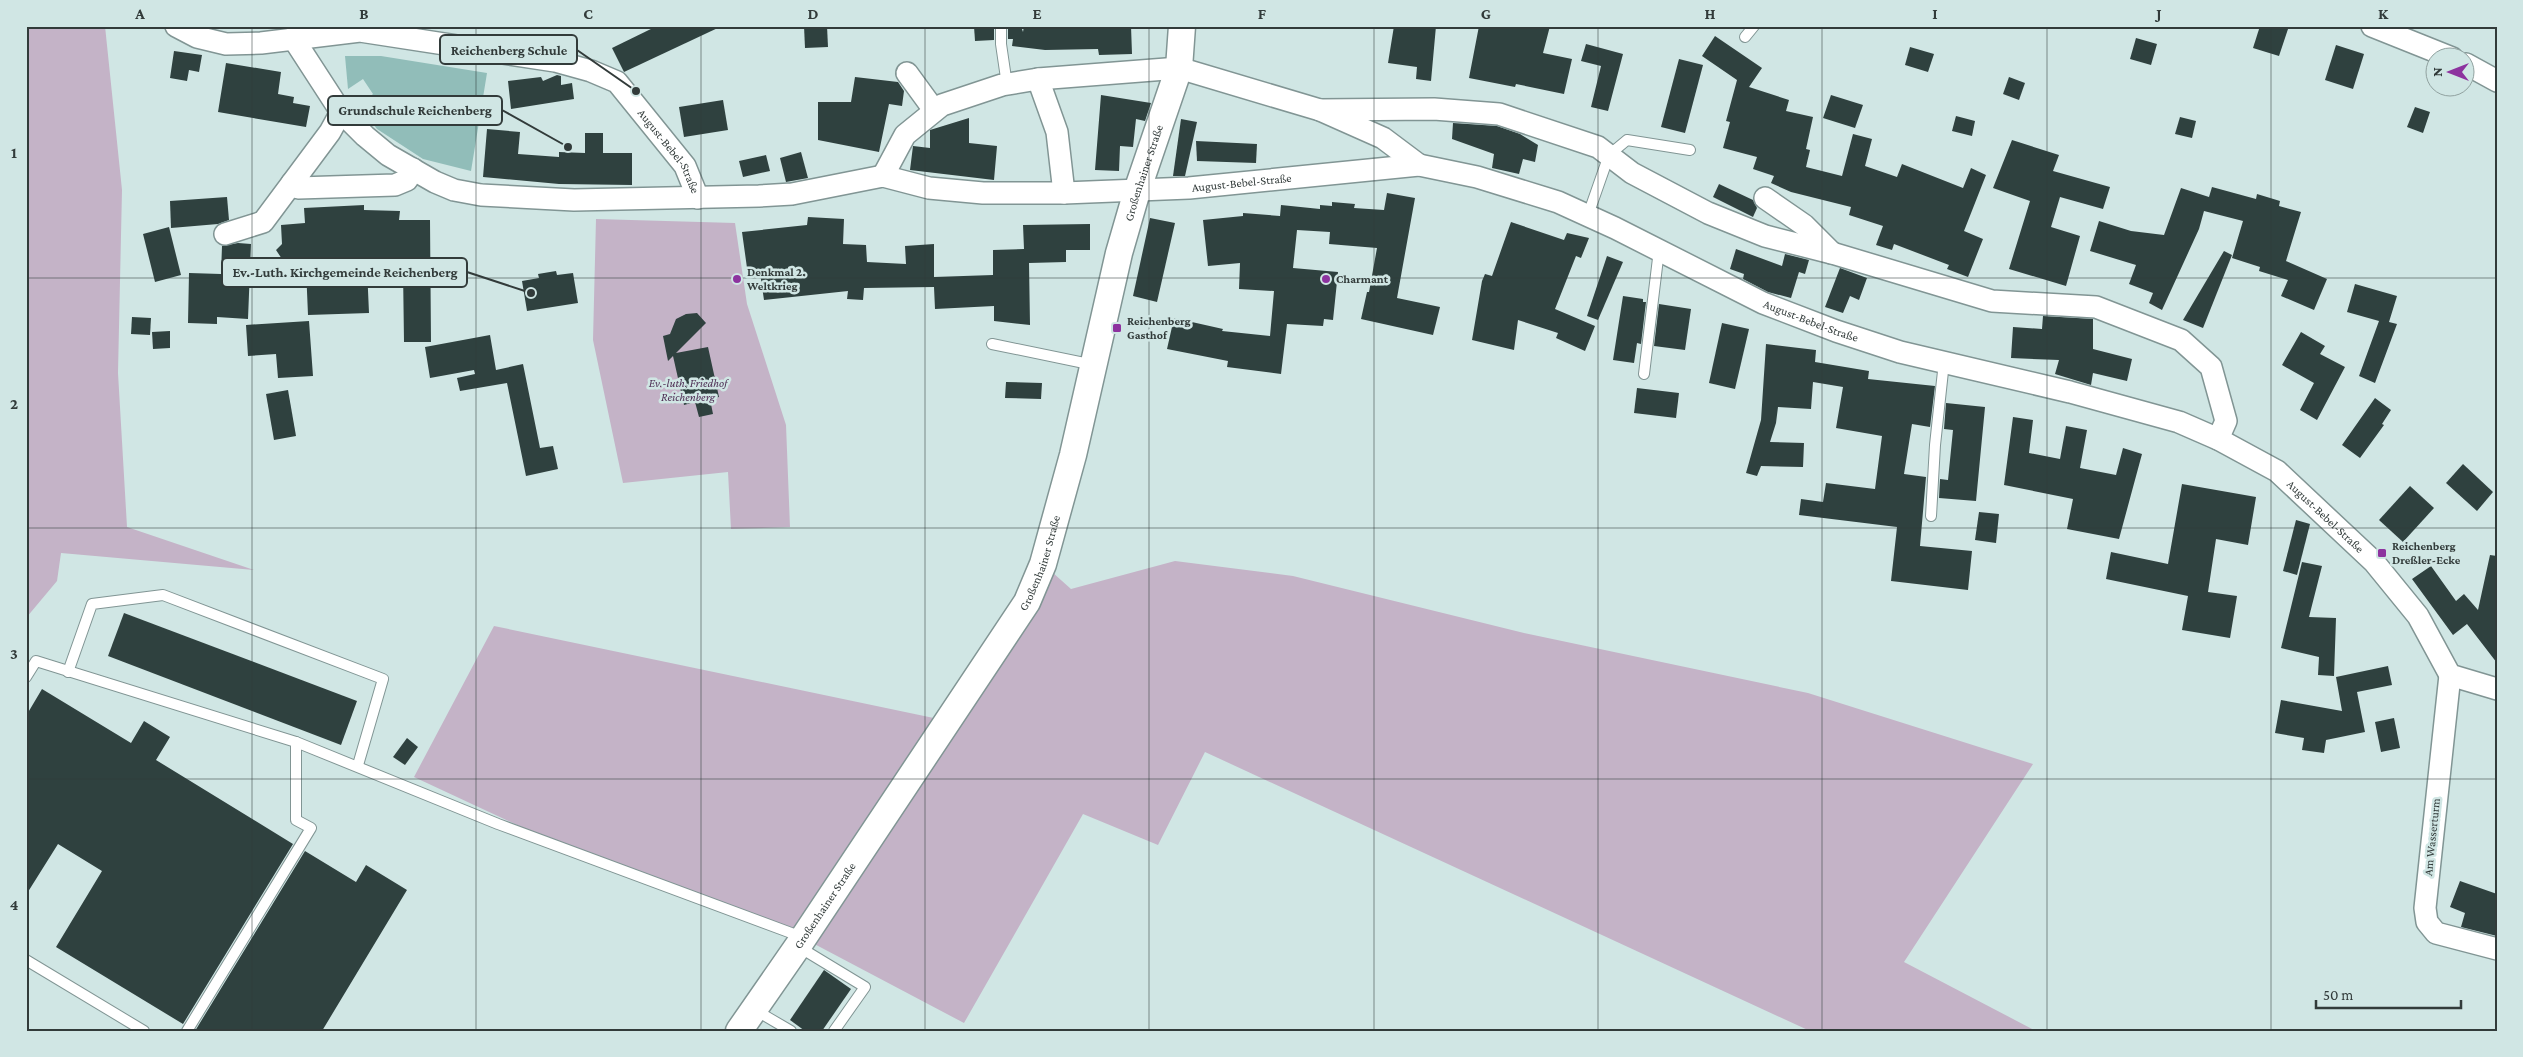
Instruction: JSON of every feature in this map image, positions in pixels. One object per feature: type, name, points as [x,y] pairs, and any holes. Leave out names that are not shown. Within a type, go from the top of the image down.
[{"type":"street","name":"August-Bebel-Straße","points":[[176,26],[197,37],[226,44],[261,44],[293,38],[360,31],[555,60],[590,70],[617,82],[685,166],[698,198]]},
{"type":"street","name":"Großenhainer Straße","points":[[739,1031],[1027,602],[1043,564],[1073,455],[1119,253],[1137,191],[1179,68],[1182,26]]},
{"type":"street","points":[[2372,26],[2427,48]]},
{"type":"street","name":"August-Bebel-Straße","points":[[293,38],[341,112],[365,136],[388,155],[435,182],[454,190],[481,195],[574,200],[792,194],[883,176],[929,188],[983,193],[1137,191],[1419,165],[1477,177],[1558,202],[1660,250],[1763,303],[1900,352],[2070,392],[2179,422],[2218,439],[2277,471],[2374,562],[2418,616],[2450,675]]},
{"type":"street","name":"August-Bebel-Straße","points":[[883,176],[905,135],[942,105],[1007,84],[1179,68],[1320,110],[1384,138],[1419,165]]},
{"type":"street","points":[[2476,69],[2497,81]]},
{"type":"street","points":[[907,73],[934,110]]},
{"type":"street","points":[[1038,80],[1057,132],[1064,193]]},
{"type":"street","name":"August-Bebel-Straße","points":[[1320,110],[1434,109],[1499,114],[1598,147],[1632,173],[1708,212],[1765,236],[1832,253],[1992,302],[2096,307],[2180,340],[2211,367],[2226,420],[2218,439]]},
{"type":"street","points":[[225,234],[264,222],[330,132],[341,112]]},
{"type":"street","points":[[292,183],[298,188],[395,185],[407,180],[413,169]]},
{"type":"street","name":"August-Bebel-Straße","points":[[1765,198],[1804,225],[1832,253]]},
{"type":"street","points":[[2450,675],[2497,689]]},
{"type":"street","name":"Am Wasserturm","points":[[2450,675],[2425,908],[2426,922],[2436,933],[2497,949]]},
{"type":"lane","points":[[1001,26],[1001,44],[1007,84]]},
{"type":"lane","points":[[1745,37],[1754,26]]},
{"type":"lane","points":[[1588,215],[1609,155],[1627,140],[1690,150]]},
{"type":"lane","points":[[1644,374],[1660,250]]},
{"type":"lane","points":[[992,344],[1094,365]]},
{"type":"lane","points":[[1931,516],[1935,445],[1944,362]]},
{"type":"lane","points":[[68,672],[92,604],[163,596],[383,679],[358,765]]},
{"type":"lane","points":[[26,677],[36,661],[296,742],[358,765],[498,824],[800,942],[865,986],[834,1031]]},
{"type":"lane","points":[[187,1031],[311,828],[296,820],[296,742]]},
{"type":"lane","points":[[26,960],[144,1031]]},
{"type":"lane","points":[[754,1010],[791,1031]]},
{"type":"green space","points":[[26,26],[105,26],[122,190],[118,373],[127,527],[254,570],[61,553],[57,581],[26,618]]},
{"type":"green space","name":"Ev.-luth. Friedhof Reichenberg","points":[[596,219],[735,223],[747,304],[786,425],[790,527],[731,529],[728,472],[623,483],[593,340]]},
{"type":"green space","points":[[1175,561],[1293,576],[1524,633],[1808,693],[2033,764],[1904,962],[2036,1031],[1810,1031],[1205,752],[1158,845],[1083,814],[964,1023],[803,938],[571,850],[414,777],[494,626],[948,721],[1043,564],[1071,589]]},
{"type":"water","points":[[345,56],[381,56],[487,73],[471,171],[423,159],[377,129],[360,106],[373,94],[363,79],[348,89]]},
{"type":"building","points":[[657,26],[722,26],[624,72],[612,48]]},
{"type":"building","points":[[804,26],[827,26],[828,47],[805,48]]},
{"type":"building","points":[[974,26],[994,26],[994,40],[975,41]]},
{"type":"building","points":[[1008,26],[1021,26],[1023,32],[1024,26],[1131,26],[1132,54],[1099,55],[1098,49],[1045,50],[1012,46],[1013,39],[1008,39]]},
{"type":"building","points":[[1394,26],[1436,26],[1431,81],[1416,79],[1417,67],[1388,63]]},
{"type":"building","points":[[1479,26],[1550,26],[1543,53],[1572,59],[1564,94],[1516,84],[1515,87],[1469,78]]},
{"type":"building","points":[[2260,26],[2279,26],[2288,29],[2279,56],[2253,48]]},
{"type":"building","points":[[1715,36],[1762,68],[1749,87],[1789,100],[1786,111],[1813,117],[1806,149],[1810,150],[1806,167],[1842,176],[1853,134],[1872,139],[1865,166],[1897,177],[1902,164],[1963,188],[1971,168],[1986,175],[1964,231],[1983,239],[1968,277],[1947,269],[1949,265],[1894,244],[1892,250],[1876,245],[1883,226],[1849,215],[1851,207],[1791,192],[1771,183],[1774,176],[1753,169],[1757,157],[1723,148],[1730,122],[1726,121],[1737,80],[1702,56]]},
{"type":"building","points":[[2136,38],[2157,44],[2151,65],[2130,59]]},
{"type":"building","points":[[1586,44],[1623,54],[1608,111],[1591,107],[1601,66],[1581,61]]},
{"type":"building","points":[[2336,45],[2364,54],[2353,89],[2325,80]]},
{"type":"building","points":[[1910,47],[1934,54],[1928,72],[1905,65]]},
{"type":"building","points":[[174,51],[202,55],[199,72],[189,70],[187,81],[170,78]]},
{"type":"building","points":[[1679,59],[1703,65],[1685,133],[1661,127]]},
{"type":"building","points":[[226,63],[281,72],[278,94],[294,97],[293,103],[310,106],[306,127],[218,112]]},
{"type":"building","points":[[557,75],[561,76],[561,85],[572,83],[574,99],[511,109],[508,81],[541,77],[543,81]]},
{"type":"building","points":[[855,77],[898,82],[904,91],[902,106],[889,104],[879,152],[818,140],[818,102],[851,102]]},
{"type":"building","points":[[2009,77],[2025,83],[2019,100],[2003,94]]},
{"type":"building","points":[[1101,95],[1151,103],[1145,121],[1136,119],[1133,147],[1120,146],[1119,171],[1095,170]]},
{"type":"building","points":[[1831,95],[1863,105],[1855,128],[1823,118]]},
{"type":"building","points":[[723,100],[728,130],[684,137],[679,107]]},
{"type":"building","points":[[2415,107],[2430,112],[2423,133],[2407,127]]},
{"type":"building","points":[[1956,116],[1975,121],[1972,136],[1952,131]]},
{"type":"building","points":[[2180,117],[2196,121],[2192,138],[2175,134]]},
{"type":"building","points":[[969,118],[969,143],[997,146],[994,180],[910,170],[913,146],[930,148],[930,130]]},
{"type":"building","points":[[1181,119],[1197,122],[1185,176],[1173,176]]},
{"type":"building","points":[[1453,123],[1497,126],[1520,134],[1538,145],[1535,162],[1523,159],[1519,174],[1492,168],[1494,154],[1452,139]]},
{"type":"building","points":[[487,129],[520,132],[518,154],[559,157],[559,152],[585,153],[585,133],[603,133],[603,153],[632,153],[632,185],[559,184],[483,177]]},
{"type":"building","points":[[2012,140],[2059,155],[2053,171],[2110,187],[2103,209],[2060,197],[2051,227],[2080,236],[2066,286],[2009,269],[2030,201],[1993,188]]},
{"type":"building","points":[[1196,141],[1257,144],[1256,163],[1197,161]]},
{"type":"building","points":[[801,152],[808,178],[786,182],[780,158]]},
{"type":"building","points":[[766,155],[770,171],[743,177],[739,161]]},
{"type":"building","points":[[1719,184],[1753,200],[1757,208],[1753,217],[1713,197]]},
{"type":"building","points":[[2212,187],[2256,199],[2257,194],[2280,201],[2279,206],[2301,212],[2286,261],[2327,279],[2314,310],[2281,296],[2288,280],[2259,271],[2260,267],[2232,258],[2243,221],[2204,211],[2199,229],[2162,310],[2149,303],[2153,293],[2129,284],[2136,265],[2090,251],[2099,221],[2131,231],[2164,235],[2181,188],[2209,197]]},
{"type":"building","points":[[1387,193],[1415,198],[1397,298],[1440,307],[1433,335],[1361,319],[1367,292],[1369,292],[1377,248],[1329,244],[1330,232],[1297,230],[1293,268],[1338,272],[1333,320],[1324,319],[1323,326],[1287,324],[1281,374],[1227,367],[1228,361],[1167,349],[1174,318],[1223,329],[1222,331],[1270,336],[1274,291],[1239,289],[1240,263],[1208,266],[1203,220],[1243,216],[1243,213],[1280,216],[1281,205],[1320,209],[1320,205],[1332,206],[1332,202],[1355,204],[1354,208],[1384,210]]},
{"type":"building","points":[[227,197],[229,220],[218,224],[171,228],[170,201]]},
{"type":"building","points":[[364,205],[364,210],[400,211],[399,220],[430,220],[431,342],[404,342],[403,269],[367,268],[369,313],[308,315],[306,268],[282,269],[282,259],[276,250],[282,244],[281,225],[305,223],[304,208]]},
{"type":"building","points":[[808,217],[844,219],[843,244],[866,245],[867,262],[906,264],[905,246],[934,244],[934,277],[993,275],[993,250],[1024,249],[1023,225],[1090,224],[1090,250],[1066,250],[1066,262],[1029,263],[1030,325],[994,321],[994,306],[935,309],[934,287],[864,288],[863,300],[847,299],[848,291],[764,300],[760,273],[748,275],[742,232],[807,225]]},
{"type":"building","points":[[1150,218],[1175,223],[1157,302],[1133,296]]},
{"type":"building","points":[[1511,222],[1564,240],[1567,233],[1589,238],[1581,258],[1576,256],[1555,309],[1595,326],[1585,351],[1556,338],[1558,333],[1518,320],[1514,350],[1472,340],[1482,281],[1485,274],[1492,276]]},
{"type":"building","points":[[169,227],[181,275],[155,282],[143,234]]},
{"type":"building","points":[[238,243],[251,244],[248,319],[217,317],[217,324],[188,323],[189,273],[221,274],[222,246]]},
{"type":"building","points":[[1736,249],[1782,266],[1785,254],[1809,260],[1805,274],[1799,272],[1791,298],[1768,292],[1743,279],[1744,274],[1730,269]]},
{"type":"building","points":[[2224,251],[2232,255],[2203,328],[2183,320]]},
{"type":"building","points":[[1607,256],[1623,262],[1598,320],[1587,316]]},
{"type":"building","points":[[1840,268],[1867,278],[1859,300],[1850,296],[1843,313],[1825,307]]},
{"type":"building","points":[[556,271],[557,275],[573,273],[578,303],[527,311],[522,281],[539,278],[538,274]]},
{"type":"building","points":[[2355,284],[2397,296],[2389,322],[2397,324],[2375,383],[2359,376],[2379,321],[2347,312]]},
{"type":"building","points":[[1623,296],[1643,299],[1643,302],[1646,302],[1641,344],[1637,343],[1634,363],[1613,360]]},
{"type":"building","points":[[1659,304],[1691,309],[1685,350],[1654,346]]},
{"type":"building","points":[[697,313],[706,323],[676,353],[708,347],[719,397],[710,399],[713,414],[699,417],[695,402],[684,405],[673,356],[668,361],[663,336],[670,334],[676,319],[686,314]]},
{"type":"building","points":[[2043,316],[2093,319],[2093,349],[2132,359],[2127,381],[2093,373],[2091,385],[2055,374],[2059,360],[2011,358],[2013,327],[2042,329]]},
{"type":"building","points":[[132,317],[151,318],[150,335],[131,334]]},
{"type":"building","points":[[309,321],[313,376],[278,378],[276,354],[248,356],[246,325]]},
{"type":"building","points":[[1722,323],[1749,329],[1735,389],[1709,383]]},
{"type":"building","points":[[170,331],[170,348],[153,349],[152,332]]},
{"type":"building","points":[[2301,332],[2325,346],[2320,354],[2345,367],[2317,420],[2300,410],[2314,383],[2282,365]]},
{"type":"building","points":[[490,335],[496,370],[523,364],[540,448],[553,446],[558,469],[526,476],[507,383],[460,391],[457,378],[475,374],[474,370],[430,378],[425,347]]},
{"type":"building","points":[[1766,344],[1816,350],[1815,362],[1869,371],[1868,379],[1935,386],[1930,427],[1912,424],[1904,474],[1926,477],[1920,546],[1972,551],[1968,590],[1891,581],[1897,527],[1799,515],[1801,499],[1823,502],[1826,483],[1875,489],[1882,436],[1836,428],[1843,387],[1813,382],[1811,409],[1778,407],[1776,423],[1770,442],[1804,443],[1803,467],[1761,466],[1757,476],[1746,473],[1761,420]]},
{"type":"building","points":[[1006,382],[1042,383],[1041,399],[1005,398]]},
{"type":"building","points":[[1637,388],[1679,393],[1676,418],[1634,413]]},
{"type":"building","points":[[288,390],[296,436],[274,440],[266,394]]},
{"type":"building","points":[[2375,398],[2391,410],[2382,424],[2384,425],[2360,458],[2342,445]]},
{"type":"building","points":[[1946,403],[1985,407],[1976,501],[1939,498],[1940,479],[1948,480],[1953,430],[1944,429]]},
{"type":"building","points":[[2013,417],[2033,420],[2029,453],[2060,459],[2066,426],[2087,430],[2080,468],[2116,475],[2123,448],[2142,454],[2119,539],[2067,529],[2073,499],[2004,485]]},
{"type":"building","points":[[2463,464],[2493,492],[2477,511],[2446,483]]},
{"type":"building","points":[[2182,484],[2256,497],[2248,545],[2216,539],[2208,592],[2237,596],[2230,638],[2182,630],[2188,596],[2106,579],[2111,552],[2168,564]]},
{"type":"building","points":[[2410,486],[2434,508],[2403,542],[2379,520]]},
{"type":"building","points":[[1979,512],[1999,514],[1996,543],[1975,540]]},
{"type":"building","points":[[2296,520],[2310,524],[2297,575],[2283,571]]},
{"type":"building","points":[[2490,555],[2497,556],[2497,663],[2467,624],[2453,635],[2412,579],[2431,566],[2456,601],[2464,594],[2478,610]]},
{"type":"building","points":[[2302,562],[2322,566],[2309,617],[2336,618],[2334,676],[2318,675],[2319,657],[2281,648]]},
{"type":"building","points":[[124,613],[357,701],[341,745],[108,656]]},
{"type":"building","points":[[2388,666],[2392,685],[2357,692],[2365,732],[2326,740],[2324,753],[2302,750],[2304,738],[2275,733],[2281,700],[2342,711],[2336,677]]},
{"type":"building","points":[[42,689],[131,743],[144,721],[170,737],[156,760],[293,844],[183,1024],[56,947],[102,871],[58,844],[26,895],[26,716]]},
{"type":"building","points":[[2394,718],[2400,748],[2381,752],[2375,722]]},
{"type":"building","points":[[407,738],[418,747],[405,765],[393,757]]},
{"type":"building","points":[[305,851],[356,882],[366,865],[407,890],[322,1031],[195,1031]]},
{"type":"building","points":[[2460,881],[2497,894],[2497,936],[2461,927],[2465,913],[2450,907]]},
{"type":"building","points":[[824,970],[851,989],[822,1031],[805,1031],[790,1020]]},
{"type":"place","name":"Reichenberg Schule","points":[[636,91]]},
{"type":"place","name":"Grundschule Reichenberg","points":[[568,147]]},
{"type":"place","name":"Denkmal 2. Weltkrieg","points":[[737,279]]},
{"type":"place","name":"Charmant","points":[[1326,279]]},
{"type":"place","name":"Ev.-Luth. Kirchgemeinde Reichenberg","points":[[531,293]]},
{"type":"place","name":"Reichenberg Gasthof","points":[[1117,328]]},
{"type":"place","name":"Reichenberg Dreßler-Ecke","points":[[2382,553]]}]
